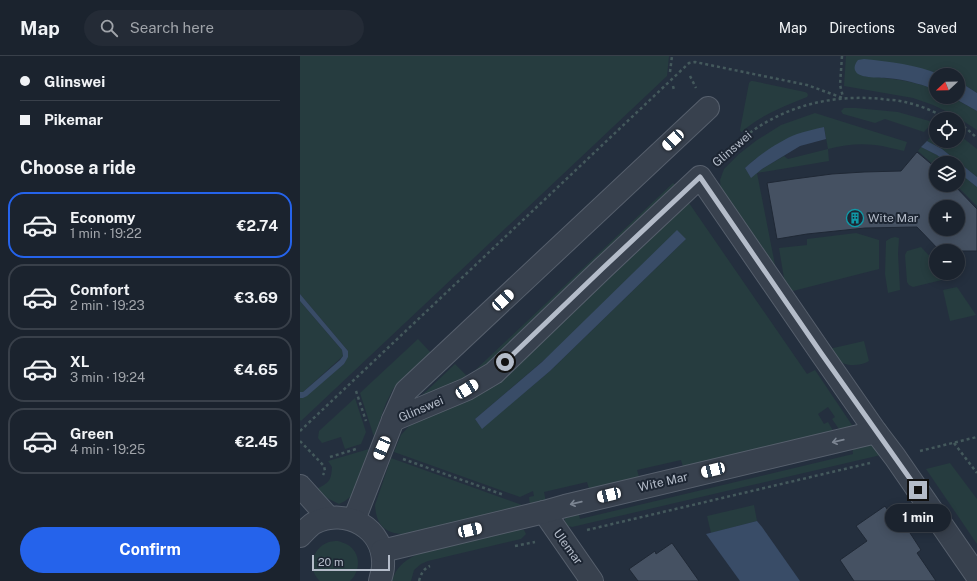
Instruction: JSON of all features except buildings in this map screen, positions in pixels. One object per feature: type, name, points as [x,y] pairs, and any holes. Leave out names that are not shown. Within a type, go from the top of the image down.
[{"type":"street","points":[[393,420],[406,391],[708,108]]},
{"type":"street","points":[[700,177],[811,326],[821,353],[977,576]]},
{"type":"street","name":"Glinswei","points":[[354,520],[393,420],[467,389],[494,373],[700,177]]},
{"type":"street","name":"Wite Mar","points":[[382,551],[876,432]]},
{"type":"street","points":[[300,486],[329,518]]},
{"type":"street","name":"Ulemar","points":[[544,512],[592,581]]},
{"type":"street","points":[[300,536],[313,524],[329,518],[342,517],[354,520],[366,528],[376,538],[382,551],[383,566],[380,581]]},
{"type":"path","points":[[670,72],[672,56]]},
{"type":"path","points":[[842,56],[840,84],[843,98]]},
{"type":"path","points":[[300,431],[689,63],[695,62],[807,84],[843,98]]},
{"type":"path","points":[[673,86],[674,90]]},
{"type":"path","name":"Glinswei","points":[[700,177],[724,154],[751,132],[775,117],[807,104],[843,98],[873,97],[906,102],[933,112]]},
{"type":"path","points":[[965,128],[977,138]]},
{"type":"path","points":[[356,391],[368,428]]},
{"type":"path","points":[[512,547],[977,438]]},
{"type":"path","points":[[300,441],[316,458]]},
{"type":"path","points":[[954,443],[977,473]]},
{"type":"path","points":[[330,457],[360,447]]},
{"type":"path","points":[[400,458],[511,497]]},
{"type":"path","points":[[419,581],[422,572],[425,569],[429,566],[436,565]]},
{"type":"green space","points":[[300,56],[669,56],[667,76],[301,421],[300,398],[303,398],[344,364],[348,351],[300,294]]},
{"type":"green space","points":[[846,56],[977,56],[977,93],[965,86],[965,68],[929,68],[929,71],[863,76],[909,82],[929,88],[929,104],[913,98],[844,86]]},
{"type":"green space","points":[[751,81],[805,92],[808,95],[807,97],[765,116],[741,132],[740,130],[749,83]]},
{"type":"green space","points":[[930,104],[964,104],[977,111],[977,130],[965,122],[965,112],[948,112]]},
{"type":"green space","points":[[844,108],[856,108],[898,112],[929,121],[929,126],[924,132],[885,119],[875,123],[843,114],[841,111]]},
{"type":"green space","points":[[815,113],[907,142],[904,151],[869,144],[828,149],[829,161],[757,173],[776,270],[721,192],[720,180],[724,169],[739,154],[757,140],[781,125]],"holes":[[[824,127],[828,149],[788,159],[784,156],[751,177],[745,168],[778,144]]]},
{"type":"green space","points":[[965,140],[977,149],[977,177],[965,167],[965,156],[951,156],[940,148],[965,148]]},
{"type":"green space","points":[[921,147],[938,156],[929,156],[929,161],[918,151]]},
{"type":"green space","points":[[965,178],[977,187],[977,206],[963,192],[965,192]]},
{"type":"green space","points":[[673,183],[679,188],[491,368],[418,399],[455,364],[468,377]]},
{"type":"green space","points":[[684,203],[689,203],[807,374],[815,370],[854,428],[841,432],[832,419],[835,417],[828,407],[818,414],[824,424],[828,422],[835,434],[684,470],[681,460],[637,470],[640,480],[590,492],[587,482],[544,492],[546,502],[530,506],[529,497],[534,496],[533,491],[520,497],[394,452],[401,435],[410,425],[469,396]],"holes":[[[686,239],[550,371],[482,428],[475,419]]]},
{"type":"green space","points":[[856,233],[879,240],[879,269],[789,292],[785,284],[779,248],[807,245],[807,239]]},
{"type":"green space","points":[[895,237],[899,238],[898,254],[900,290],[888,293],[885,274],[886,241]]},
{"type":"green space","points":[[921,247],[929,256],[929,280],[942,280],[913,287],[909,285],[907,282],[905,255],[907,251]]},
{"type":"green space","points":[[957,287],[976,315],[950,321],[943,290]]},
{"type":"green space","points":[[300,301],[342,350],[343,356],[300,393]]},
{"type":"green space","points":[[418,339],[431,353],[393,389],[386,403],[374,437],[360,393]]},
{"type":"green space","points":[[864,341],[869,361],[862,364],[844,364],[836,359],[829,349]]},
{"type":"green space","points":[[355,398],[366,432],[361,444],[345,449],[341,437],[322,443],[318,438],[319,431]]},
{"type":"green space","points":[[870,443],[875,446],[881,455],[572,527],[568,526],[565,522],[565,517],[578,511],[580,519],[853,454],[852,446]]},
{"type":"green space","points":[[369,449],[351,496],[339,504],[318,492],[317,489],[327,483],[331,476],[332,467],[328,461]]},
{"type":"green space","points":[[391,458],[524,507],[402,534],[390,532],[379,522],[375,505]]},
{"type":"green space","points":[[950,463],[977,499],[977,544],[926,469]]},
{"type":"green space","points":[[754,505],[757,521],[711,533],[707,516]]},
{"type":"green space","points":[[518,530],[524,530],[526,534],[521,539],[428,561],[421,564],[414,570],[411,581],[392,581],[399,567],[421,552]]},
{"type":"green space","points":[[338,541],[352,548],[357,557],[358,567],[354,577],[350,581],[320,581],[314,571],[313,559],[315,554],[323,545]]},
{"type":"water","points":[[864,59],[893,62],[929,70],[929,88],[892,78],[862,76],[856,72],[855,69],[858,60]]},
{"type":"water","points":[[965,86],[977,93],[977,111],[964,104]]},
{"type":"water","points":[[824,127],[826,139],[800,146],[762,169],[751,178],[745,168],[763,153],[776,144],[797,134]]},
{"type":"water","points":[[927,141],[929,142],[929,148],[940,148],[951,156],[938,156],[921,147]]},
{"type":"water","points":[[965,167],[977,177],[977,187],[965,178]]},
{"type":"water","points":[[677,230],[686,239],[550,371],[482,429],[475,419],[542,362]]},
{"type":"water","points":[[300,294],[348,351],[348,357],[344,364],[303,398],[300,398],[300,392],[303,392],[343,356],[342,350],[300,301]]},
{"type":"water","points":[[757,521],[800,581],[740,581],[706,534]]},
{"type":"place","name":"Wite Mar","points":[[855,218]]},
{"type":"route","points":[[505,362],[700,177],[876,432],[918,490]]}]
